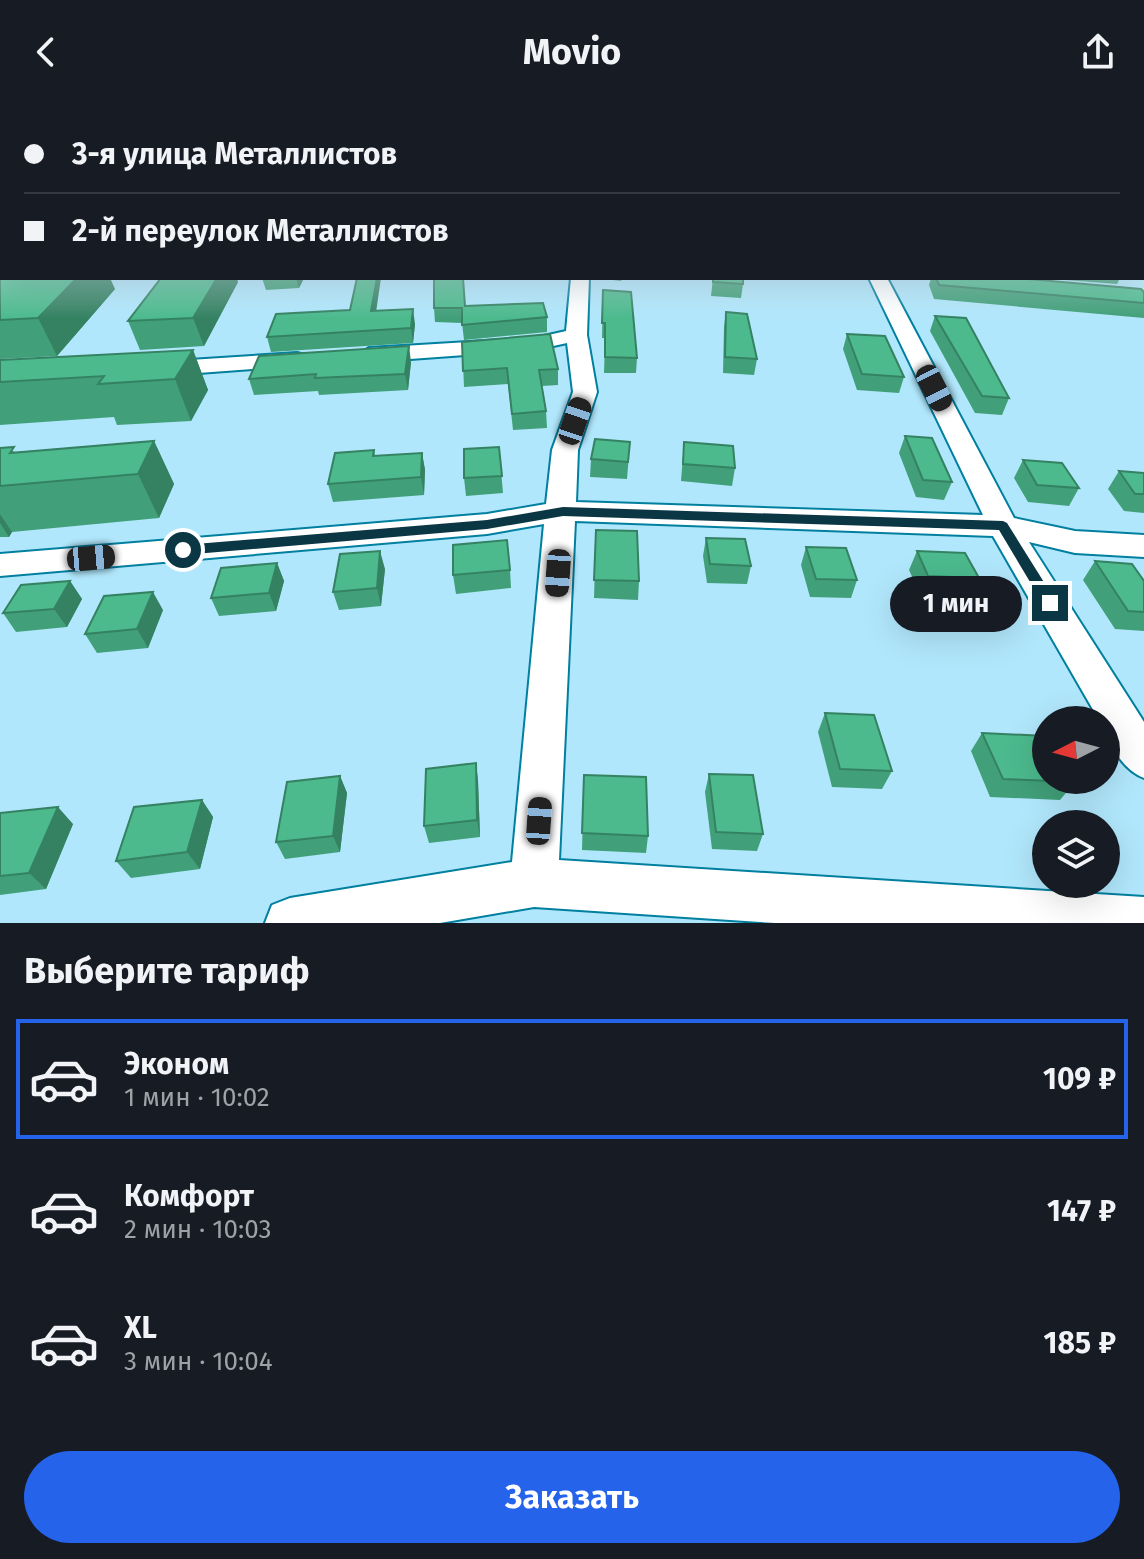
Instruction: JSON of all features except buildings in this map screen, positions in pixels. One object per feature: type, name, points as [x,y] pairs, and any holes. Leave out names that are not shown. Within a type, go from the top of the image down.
[{"type":"street","points":[[534,883],[565,450],[585,392],[576,335],[580,280]]},
{"type":"street","points":[[879,280],[1003,526],[1144,759]]},
{"type":"street","points":[[346,357],[535,344],[576,335]]},
{"type":"street","points":[[142,370],[315,359]]},
{"type":"street","points":[[0,565],[487,524],[563,511],[1003,526],[1075,542],[1144,546]]},
{"type":"street","points":[[290,923],[534,883],[1144,922]]},
{"type":"route","points":[[183,550],[487,524],[563,511],[1003,526],[1050,603]]}]
